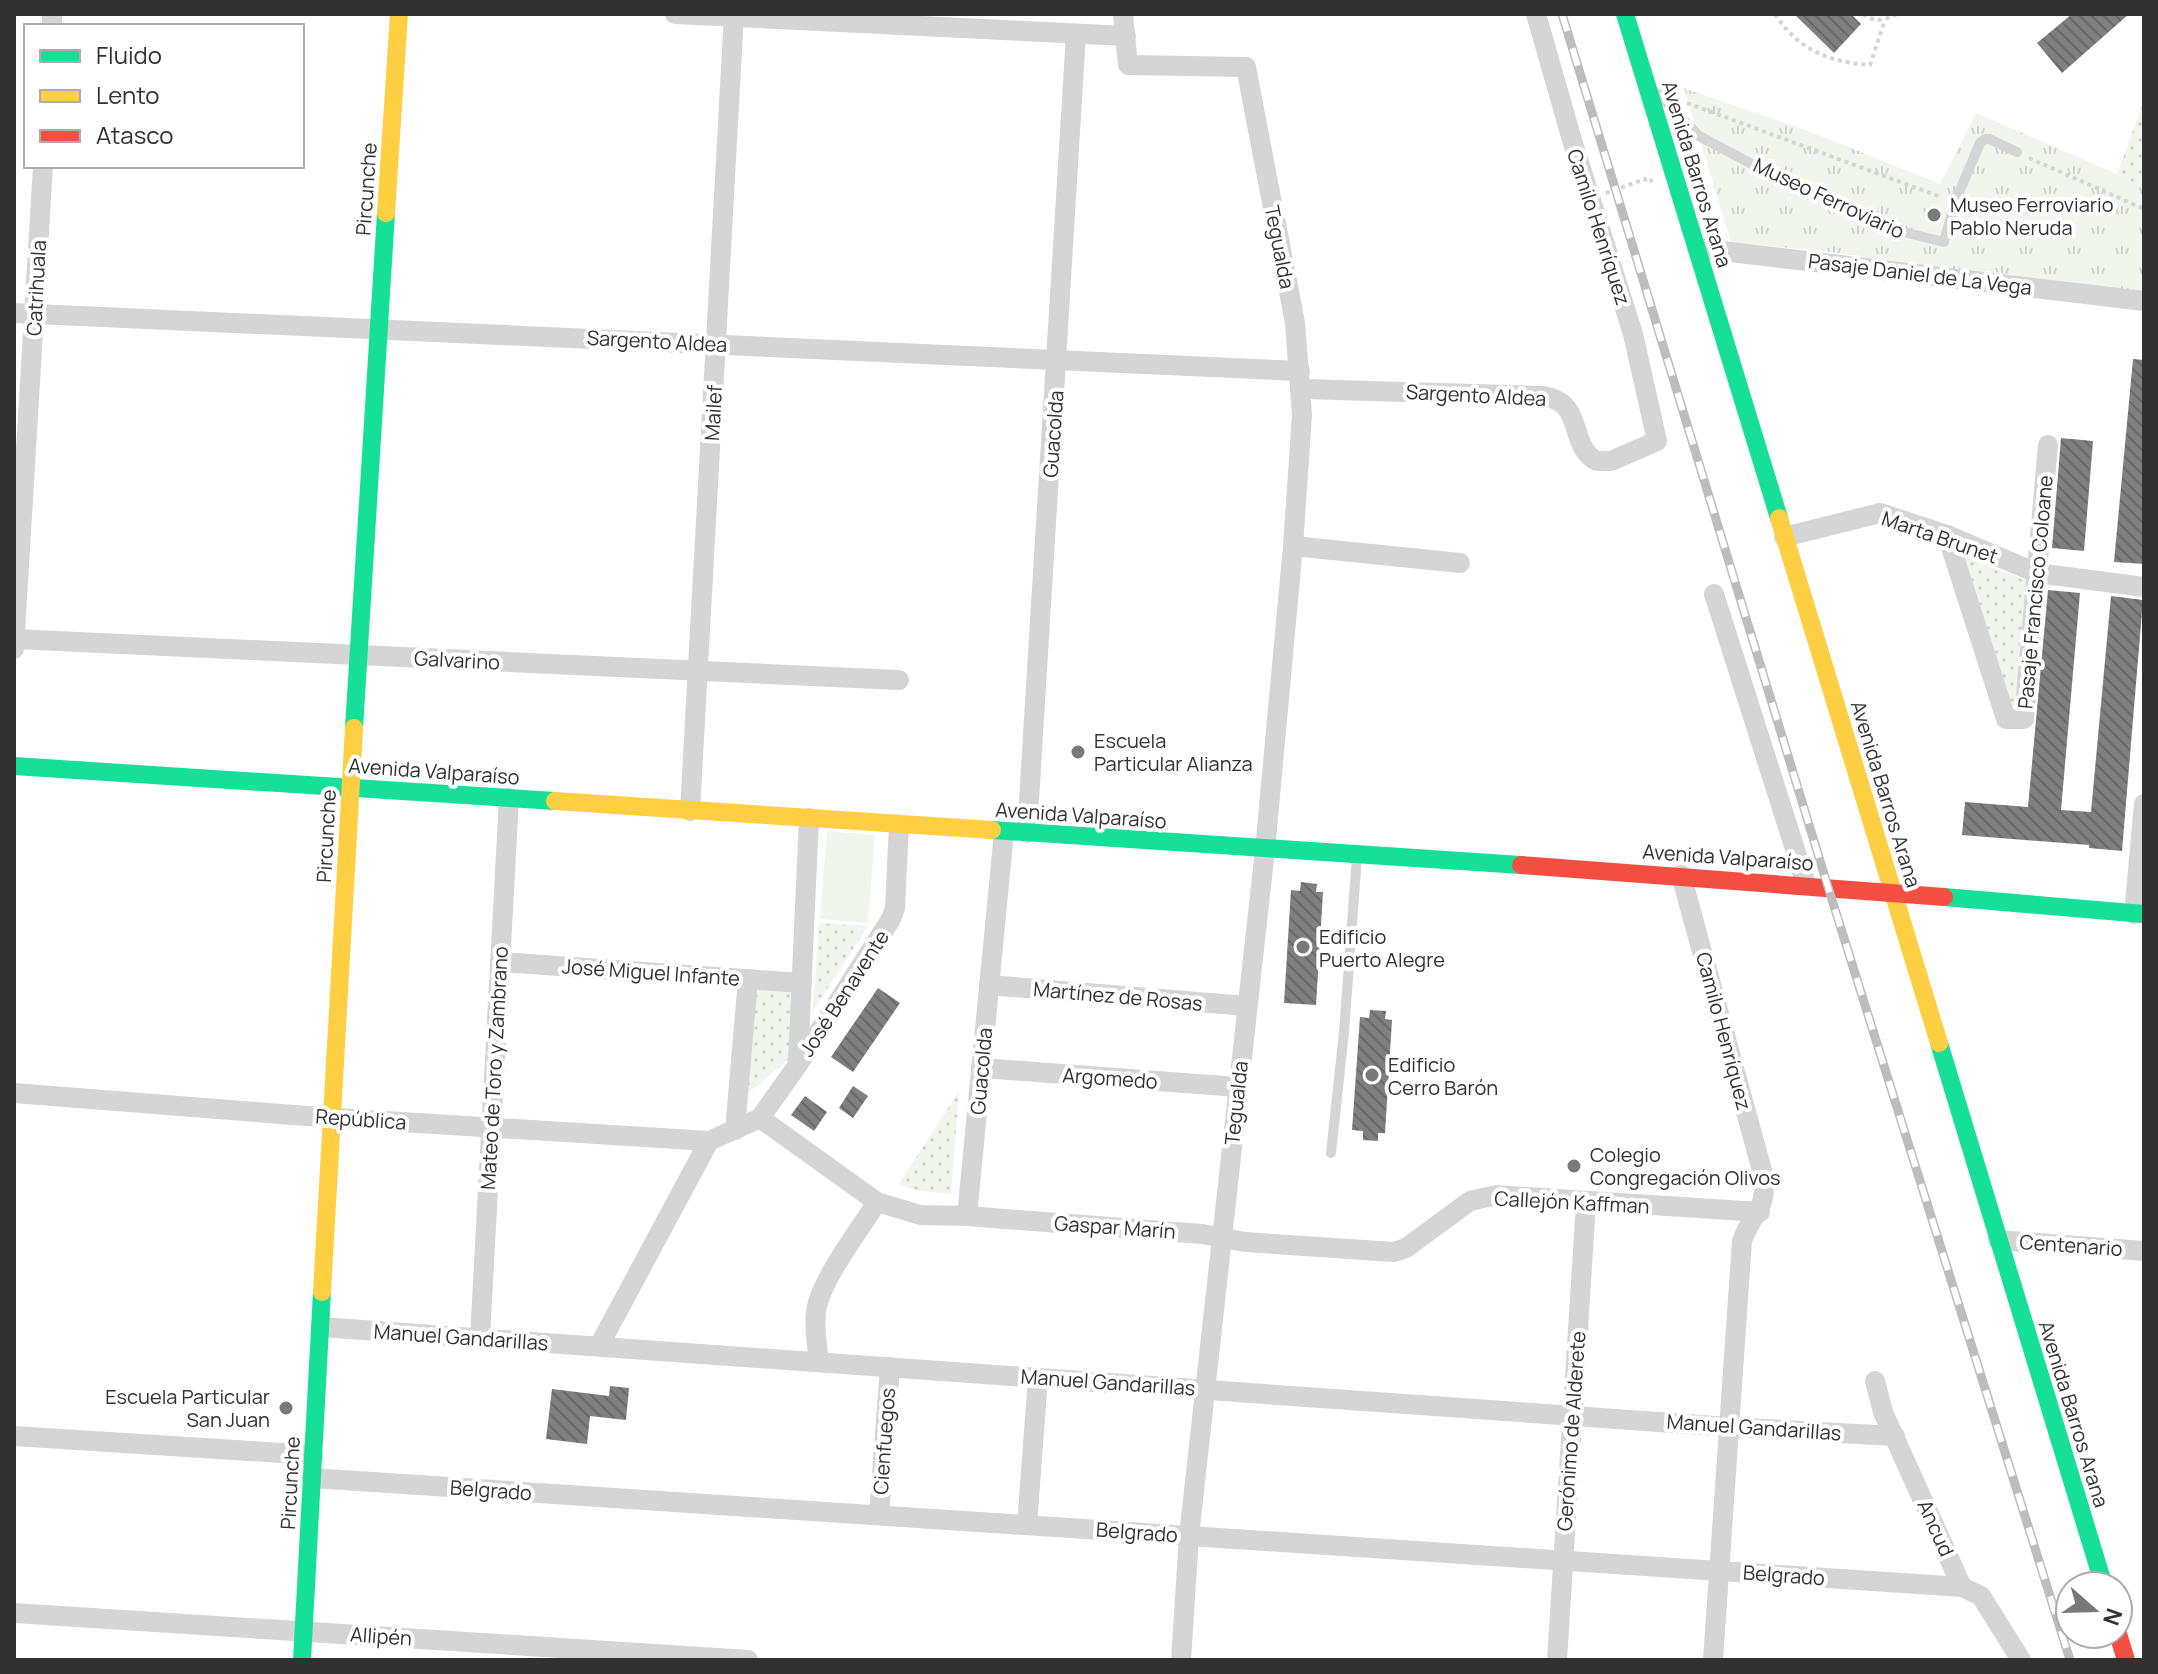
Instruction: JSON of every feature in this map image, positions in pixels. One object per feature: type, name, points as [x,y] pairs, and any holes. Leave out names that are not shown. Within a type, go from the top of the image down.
[{"type":"main road","name":"Pircunche","points":[[302,1660],[358,655],[399,14]]},
{"type":"main road","name":"Avenida Barros Arana","points":[[1625,14],[2099,1570]]},
{"type":"main road","name":"Avenida Valparaíso","points":[[14,766],[1681,875],[2139,914]]},
{"type":"street","points":[[675,14],[1126,36],[1123,14]]},
{"type":"street","name":"Camilo Henríquez","points":[[1536,14],[1633,334],[1657,441]]},
{"type":"street","name":"Mailef","points":[[690,811],[734,16]]},
{"type":"street","name":"Guacolda","points":[[1027,833],[1076,34]]},
{"type":"street","name":"Tegualda","points":[[1126,36],[1128,65],[1246,67],[1295,323],[1301,380],[1293,546],[1265,850],[1189,1536],[1181,1660]]},
{"type":"street","name":"Catrihuala","points":[[14,650],[24,313],[43,168]]},
{"type":"street","name":"Pasaje Daniel de La Vega","points":[[1697,248],[2144,301]]},
{"type":"street","name":"Sargento Aldea","points":[[24,313],[1057,358],[1301,380],[1543,396],[1560,401],[1566,407],[1584,451],[1597,461],[1611,461],[1657,441]]},
{"type":"street","name":"Pasaje Francisco Coloane","points":[[1947,535],[2006,719],[2024,719],[2048,445]]},
{"type":"street","name":"Marta Brunet","points":[[1784,537],[1880,513],[1947,535],[2037,573],[2144,587]]},
{"type":"street","points":[[1293,546],[1460,563]]},
{"type":"street","points":[[1714,594],[1806,884]]},
{"type":"street","name":"Galvarino","points":[[14,639],[899,680]]},
{"type":"street","name":"Mateo de Toro y Zambrano","points":[[480,1338],[509,798]]},
{"type":"street","points":[[2139,914],[2144,804]]},
{"type":"street","name":"José Benavente","points":[[797,1066],[809,818]]},
{"type":"street","name":"José Benavente","points":[[709,1141],[760,1118],[891,919],[895,908],[899,825]]},
{"type":"street","name":"Guacolda","points":[[967,1216],[1004,832]]},
{"type":"street","name":"Camilo Henríquez","points":[[1681,875],[1766,1192],[1760,1212],[1747,1226],[1742,1241],[1713,1660]]},
{"type":"street","name":"José Miguel Infante","points":[[500,962],[802,983]]},
{"type":"street","points":[[735,1130],[748,979]]},
{"type":"street","name":"Martínez de Rosas","points":[[989,985],[1247,1006]]},
{"type":"street","name":"Argomedo","points":[[981,1068],[1238,1087]]},
{"type":"street","name":"República","points":[[14,1093],[709,1141]]},
{"type":"street","name":"Gaspar Marín","points":[[760,1118],[877,1202],[920,1215],[1202,1234],[1245,1242],[1394,1252],[1406,1248],[1480,1197]]},
{"type":"street","points":[[599,1346],[709,1141]]},
{"type":"street","name":"Callejón Kaffman","points":[[1480,1197],[1496,1195],[1760,1212]]},
{"type":"street","points":[[819,1362],[816,1309],[824,1288],[877,1202]]},
{"type":"street","name":"Gerónimo de Alderete","points":[[1557,1660],[1586,1203]]},
{"type":"street","name":"Centenario","points":[[1998,1240],[2144,1251]]},
{"type":"street","name":"Manuel Gandarillas","points":[[321,1327],[1729,1427],[1895,1436]]},
{"type":"street","name":"Cienfuegos","points":[[879,1515],[890,1367]]},
{"type":"street","points":[[1027,1525],[1038,1378]]},
{"type":"street","name":"Ancud","points":[[1875,1381],[1883,1412],[1962,1587],[1981,1596],[2021,1660]]},
{"type":"street","points":[[14,1436],[313,1455]]},
{"type":"street","name":"Belgrado","points":[[312,1478],[1962,1587]]},
{"type":"street","name":"Allipén","points":[[14,1613],[304,1631],[524,1653],[748,1660]]},
{"type":"lane","name":"Museo Ferroviario","points":[[1646,83],[1699,136],[1883,227],[1944,242],[1955,202],[1980,143],[1985,139],[2017,152]]},
{"type":"lane","points":[[1331,1153],[1344,1032],[1357,855]]},
{"type":"path","points":[[1775,14],[1783,27],[1820,56],[1842,63],[1870,65],[1885,20]]},
{"type":"path","points":[[1863,14],[1872,20],[1885,20],[1897,14]]},
{"type":"path","points":[[1682,101],[1955,202]]},
{"type":"path","points":[[2017,152],[2144,209]]},
{"type":"path","points":[[1614,190],[1674,173]]},
{"type":"green space","name":"Museo Ferroviario Pablo Neruda","points":[[1684,88],[1811,132],[1940,184],[1976,113],[2117,174],[2144,189],[2144,299],[1952,274],[1838,253],[1731,242]]},
{"type":"green space","points":[[2144,100],[2144,189],[2117,174]]},
{"type":"green space","points":[[1960,555],[2028,581],[2017,705],[2014,708],[2008,706]]},
{"type":"green space","points":[[827,831],[875,835],[868,923],[820,919]]},
{"type":"green space","points":[[819,923],[868,926],[813,1011]]},
{"type":"green space","points":[[755,977],[795,980],[789,1059],[746,1095]]},
{"type":"green space","points":[[959,1091],[951,1194],[918,1191],[899,1184]]},
{"type":"building","points":[[1794,14],[1851,14],[1861,24],[1834,53]]},
{"type":"building","points":[[2072,14],[2129,14],[2062,73],[2037,43]]},
{"type":"building","points":[[2133,359],[2144,360],[2144,564],[2114,562]]},
{"type":"building","points":[[2061,438],[2093,441],[2084,551],[2052,548]]},
{"type":"building","points":[[2048,590],[2080,593],[2061,810],[2091,812],[2111,596],[2143,600],[2122,851],[2089,848],[2089,845],[1962,835],[1965,802],[2028,807]]},
{"type":"building","name":"Edificio Puerto Alegre","points":[[1301,882],[1317,884],[1316,892],[1323,892],[1316,1005],[1284,1003],[1291,890],[1300,891]]},
{"type":"building","points":[[878,988],[900,1003],[853,1072],[831,1057]]},
{"type":"building","name":"Edificio Cerro Barón","points":[[1370,1010],[1386,1011],[1385,1019],[1392,1020],[1385,1133],[1378,1133],[1378,1141],[1363,1140],[1363,1131],[1352,1130],[1360,1017],[1369,1018]]},
{"type":"building","points":[[853,1086],[868,1096],[853,1118],[839,1108]]},
{"type":"building","points":[[805,1096],[827,1112],[814,1131],[791,1115]]},
{"type":"building","points":[[610,1386],[629,1388],[626,1420],[590,1416],[587,1444],[546,1439],[552,1389],[609,1396]]},
{"type":"railway","points":[[1562,14],[1828,887],[2070,1660]]},
{"type":"traffic: fast","points":[[1625,14],[1779,518]]},
{"type":"traffic: fast","points":[[354,728],[386,213]]},
{"type":"traffic: fast","points":[[14,766],[555,801]]},
{"type":"traffic: fast","points":[[992,830],[1521,865]]},
{"type":"traffic: fast","points":[[1944,897],[2144,914]]},
{"type":"traffic: fast","points":[[1939,1043],[2099,1570]]},
{"type":"traffic: fast","points":[[302,1660],[322,1292]]},
{"type":"traffic: slow","points":[[386,213],[399,14]]},
{"type":"traffic: slow","points":[[1779,518],[1939,1043]]},
{"type":"traffic: slow","points":[[322,1292],[354,728]]},
{"type":"traffic: slow","points":[[555,801],[992,830]]},
{"type":"traffic: jam","points":[[1521,865],[1944,897]]},
{"type":"traffic: jam","points":[[2123,1650],[2126,1660]]},
{"type":"place","name":"Museo Ferroviario Pablo Neruda","points":[[1934,215]]},
{"type":"place","name":"Escuela Particular Alianza","points":[[1078,752]]},
{"type":"place","name":"Edificio Puerto Alegre","points":[[1303,947]]},
{"type":"place","name":"Edificio Cerro Barón","points":[[1372,1075]]},
{"type":"place","name":"Colegio Congregación Olivos","points":[[1574,1166]]},
{"type":"place","name":"Escuela Particular San Juan","points":[[286,1408]]}]
